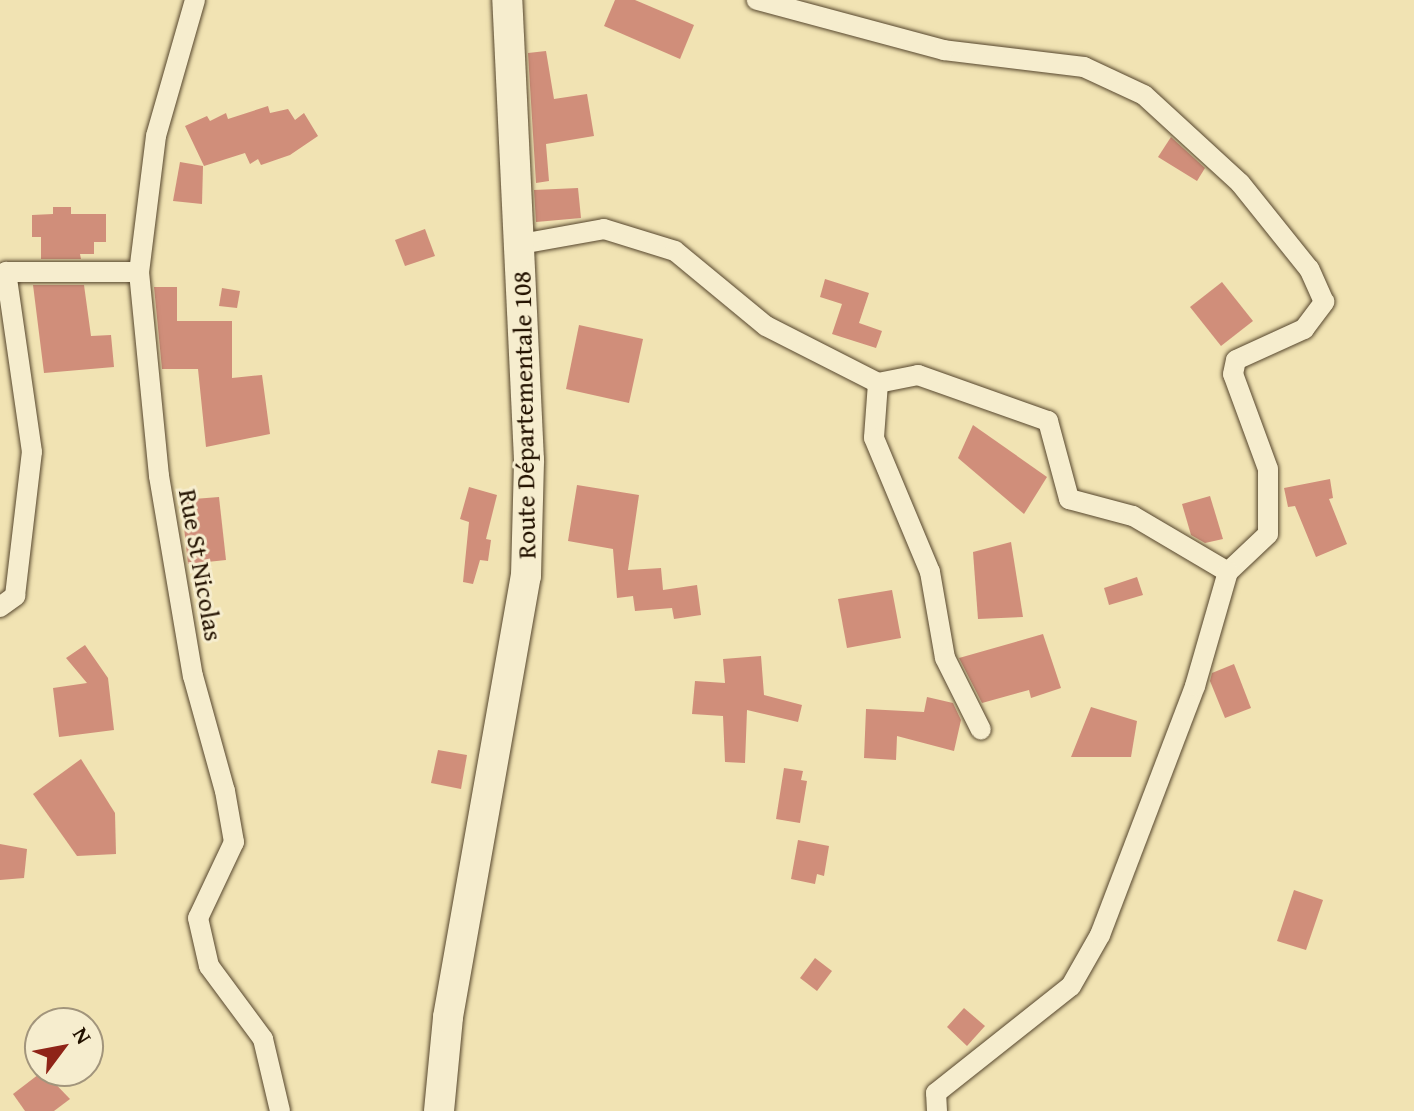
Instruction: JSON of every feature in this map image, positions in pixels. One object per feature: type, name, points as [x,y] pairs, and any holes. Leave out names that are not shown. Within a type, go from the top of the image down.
[{"type":"main road","name":"Route Départementale 108","points":[[439,1111],[448,1017],[526,576],[529,460],[507,0]]},
{"type":"street","name":"Rue St Nicolas","points":[[195,0],[156,136],[139,272],[159,476],[193,676],[225,791],[234,842],[198,918],[209,966],[263,1039],[280,1111]]},
{"type":"street","points":[[757,0],[944,50],[1084,67],[1144,95],[1240,183],[1309,269],[1324,302],[1304,329],[1236,360],[1233,374],[1268,469],[1268,534],[1228,572],[1195,686],[1100,935],[1071,986],[936,1093],[937,1111]]},
{"type":"street","points":[[521,244],[604,229],[675,251],[766,326],[878,383],[918,375],[1048,421],[1069,499],[1133,516],[1228,572]]},
{"type":"street","points":[[0,607],[15,596],[32,452],[6,272],[139,272]]},
{"type":"street","points":[[878,383],[874,438],[930,572],[945,658],[981,730]]},
{"type":"building","points":[[615,0],[635,0],[694,25],[680,59],[604,26]]},
{"type":"building","points":[[546,51],[554,99],[587,94],[594,136],[546,144],[549,181],[536,183],[528,53]]},
{"type":"building","points":[[268,106],[270,113],[288,109],[295,120],[304,113],[318,136],[290,155],[261,165],[258,159],[250,164],[245,153],[204,166],[185,126],[207,116],[210,121],[226,113],[228,119]]},
{"type":"building","points":[[1171,137],[1205,168],[1197,181],[1158,157]]},
{"type":"building","points":[[180,162],[203,166],[202,204],[173,201]]},
{"type":"building","points":[[578,188],[581,218],[536,222],[534,190]]},
{"type":"building","points":[[53,207],[71,207],[71,214],[106,214],[106,242],[94,242],[94,254],[80,254],[81,259],[41,259],[41,237],[32,237],[32,215],[53,214]]},
{"type":"building","points":[[425,229],[435,256],[405,266],[395,240]]},
{"type":"building","points":[[825,279],[869,293],[859,323],[882,331],[876,348],[832,334],[842,304],[820,297]]},
{"type":"building","points":[[1222,282],[1253,321],[1221,346],[1190,307]]},
{"type":"building","points":[[33,285],[84,285],[91,336],[111,335],[114,367],[44,373]]},
{"type":"building","points":[[154,287],[177,287],[177,321],[232,321],[232,378],[262,375],[270,434],[206,447],[198,369],[162,369]]},
{"type":"building","points":[[222,288],[240,291],[237,308],[219,306]]},
{"type":"building","points":[[579,325],[643,339],[629,403],[566,389]]},
{"type":"building","points":[[973,425],[1047,477],[1024,514],[958,458]]},
{"type":"building","points":[[1330,479],[1333,498],[1329,499],[1347,544],[1316,557],[1295,506],[1288,507],[1284,488]]},
{"type":"building","points":[[577,485],[639,495],[628,570],[661,568],[663,590],[697,585],[701,615],[674,619],[672,608],[635,611],[633,596],[617,598],[613,549],[568,541]]},
{"type":"building","points":[[469,487],[497,495],[486,539],[491,540],[488,561],[480,560],[473,584],[463,582],[469,522],[460,519]]},
{"type":"building","points":[[1210,496],[1223,539],[1205,543],[1191,535],[1182,504]]},
{"type":"building","points":[[219,497],[226,560],[188,564],[181,500]]},
{"type":"building","points":[[1011,542],[1023,617],[978,619],[973,552]]},
{"type":"building","points":[[1137,577],[1143,595],[1109,605],[1104,588]]},
{"type":"building","points":[[892,590],[901,638],[847,648],[838,599]]},
{"type":"building","points":[[1043,634],[1061,688],[1031,698],[1029,690],[982,703],[959,658]]},
{"type":"building","points":[[85,645],[108,678],[114,730],[59,737],[53,688],[87,683],[66,658]]},
{"type":"building","points":[[761,656],[764,695],[802,705],[798,722],[747,710],[745,763],[725,762],[723,716],[692,714],[695,681],[725,683],[723,659]]},
{"type":"building","points":[[1234,664],[1251,708],[1225,718],[1210,681],[1212,673]]},
{"type":"building","points":[[927,697],[953,703],[961,720],[954,751],[897,736],[896,760],[864,758],[866,709],[924,712]]},
{"type":"building","points":[[1091,707],[1137,721],[1131,757],[1071,757]]},
{"type":"building","points":[[438,750],[467,755],[461,789],[431,783]]},
{"type":"building","points":[[81,759],[115,813],[116,854],[77,856],[33,794]]},
{"type":"building","points":[[784,768],[803,771],[801,780],[807,781],[800,823],[776,819]]},
{"type":"building","points":[[798,840],[829,846],[824,876],[817,874],[815,884],[791,879]]},
{"type":"building","points":[[0,844],[27,849],[24,878],[0,880]]},
{"type":"building","points":[[1294,890],[1323,900],[1306,950],[1277,941]]},
{"type":"building","points":[[815,958],[832,971],[817,991],[800,978]]},
{"type":"building","points":[[964,1008],[985,1026],[967,1046],[947,1027]]},
{"type":"building","points":[[24,1086],[58,1087],[70,1099],[54,1111],[25,1111],[13,1094]]}]
